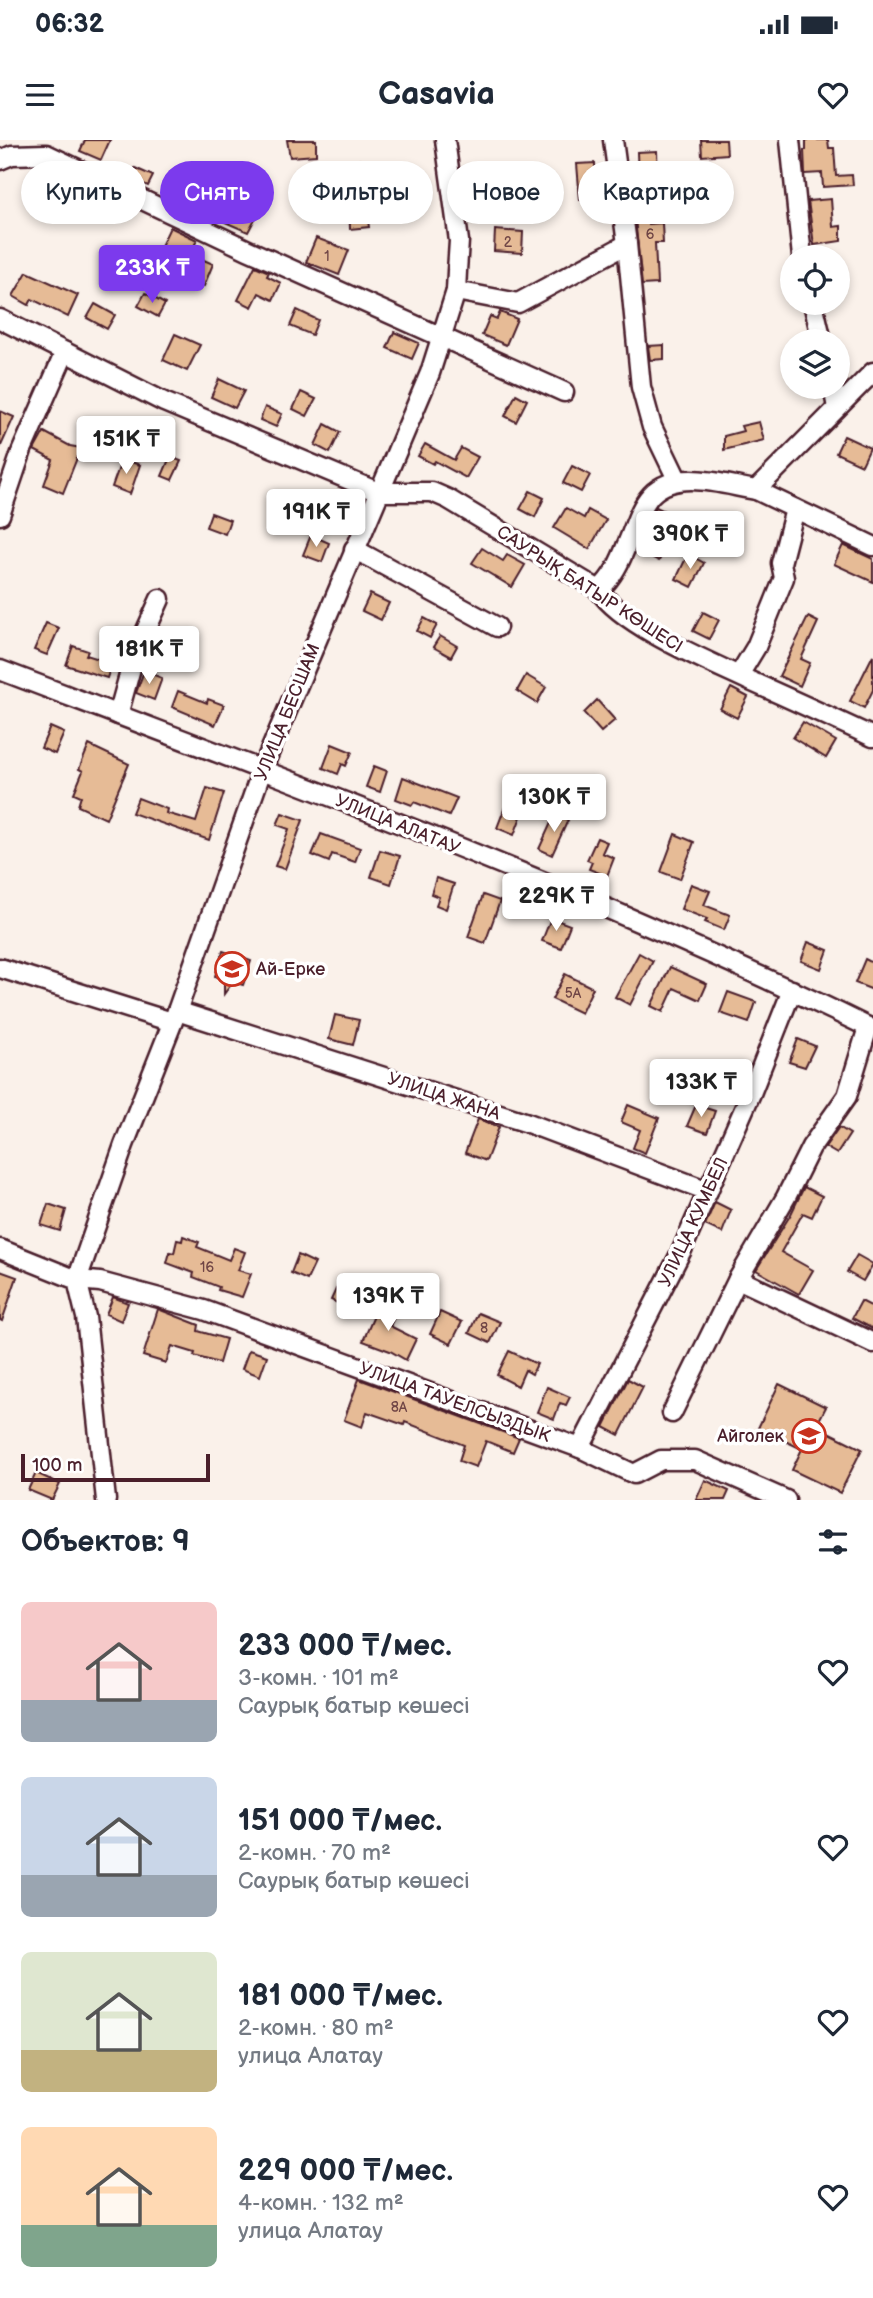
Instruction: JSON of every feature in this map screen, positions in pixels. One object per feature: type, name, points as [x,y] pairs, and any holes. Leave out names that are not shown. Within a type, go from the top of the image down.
[{"type":"street","name":"УЛИЦА БЕСШАМ","points":[[77,1280],[262,770],[430,373],[442,336],[456,290],[459,241],[445,140]]},
{"type":"street","points":[[613,140],[627,244],[641,387],[652,427],[678,481]]},
{"type":"street","points":[[790,140],[801,245]]},
{"type":"street","points":[[0,160],[12,155],[46,154],[248,250],[564,392]]},
{"type":"street","points":[[456,290],[518,303],[627,244]]},
{"type":"street","name":"САУРЫҚ БАТЫР КӨШЕСІ","points":[[0,318],[164,402],[378,492],[414,491],[440,495],[599,590],[607,602],[619,612],[686,651],[873,737]]},
{"type":"street","points":[[0,515],[22,450],[65,352]]},
{"type":"street","points":[[756,491],[873,372]]},
{"type":"street","points":[[835,399],[837,408]]},
{"type":"street","points":[[599,590],[617,569],[643,507],[652,495],[664,486],[678,481],[693,480],[756,491],[873,546]]},
{"type":"street","points":[[739,675],[756,647],[784,579],[781,563],[795,509]]},
{"type":"street","points":[[355,549],[497,627]]},
{"type":"street","points":[[118,715],[134,657],[160,599]]},
{"type":"street","name":"УЛИЦА АЛАТАУ","points":[[0,670],[262,770],[537,880],[871,1027]]},
{"type":"street","name":"УЛИЦА ЖАНА","points":[[0,968],[174,1016],[528,1123],[708,1191]]},
{"type":"street","name":"УЛИЦА КУМБЕЛ","points":[[580,1448],[681,1252],[752,1091],[792,990]]},
{"type":"street","points":[[672,1413],[738,1279],[786,1197],[811,1147],[848,1096],[871,1027]]},
{"type":"street","name":"УЛИЦА ТАУЕЛСЫЗДЫК","points":[[0,1249],[77,1280],[100,1282],[204,1310],[580,1448],[634,1474],[661,1460],[695,1460],[786,1500]]},
{"type":"street","points":[[738,1279],[873,1343]]},
{"type":"street","points":[[77,1280],[86,1317],[106,1500]]},
{"type":"building","points":[[85,140],[110,140],[101,160],[80,151]]},
{"type":"building","points":[[287,140],[316,140],[316,155],[290,157]]},
{"type":"building","points":[[701,140],[726,140],[727,154],[702,156]]},
{"type":"building","points":[[806,140],[828,140],[829,148],[834,148],[836,176],[852,175],[853,185],[823,187],[822,173],[805,174]]},
{"type":"building","points":[[657,151],[657,161],[637,161],[637,152]]},
{"type":"building","points":[[146,173],[153,176],[148,186],[146,185]]},
{"type":"building","points":[[831,199],[833,227],[841,226],[841,241],[814,245],[808,201]]},
{"type":"building","points":[[229,224],[252,224],[248,232]]},
{"type":"building","points":[[350,224],[369,224],[369,227],[350,229]]},
{"type":"building","points":[[636,224],[662,224],[663,243],[655,243],[657,284],[642,285]]},
{"type":"building","points":[[170,227],[197,240],[187,261],[160,248]]},
{"type":"building","points":[[495,230],[523,232],[522,253],[494,251]]},
{"type":"building","points":[[316,238],[349,250],[339,275],[306,262]]},
{"type":"building","points":[[197,257],[213,264],[204,286],[187,279]]},
{"type":"building","points":[[255,266],[269,272],[267,276],[281,283],[273,300],[259,293],[252,307],[238,300]]},
{"type":"building","points":[[27,272],[78,295],[68,317],[32,299],[29,305],[13,296]]},
{"type":"building","points":[[145,293],[165,304],[158,317],[138,306]]},
{"type":"building","points":[[95,304],[115,315],[107,329],[87,318]]},
{"type":"building","points":[[297,310],[318,320],[312,335],[290,326]]},
{"type":"building","points":[[500,312],[517,319],[506,345],[482,335],[490,316],[497,319]]},
{"type":"building","points":[[394,332],[419,343],[412,359],[387,348]]},
{"type":"building","points":[[175,334],[200,345],[187,371],[163,360]]},
{"type":"building","points":[[664,345],[664,359],[650,360],[648,346]]},
{"type":"building","points":[[219,379],[244,391],[235,408],[211,397]]},
{"type":"building","points":[[301,392],[316,399],[307,416],[293,409]]},
{"type":"building","points":[[516,394],[527,400],[516,422],[505,416]]},
{"type":"building","points":[[265,407],[282,414],[276,427],[260,420]]},
{"type":"building","points":[[0,411],[14,417],[0,448]]},
{"type":"building","points":[[759,422],[764,440],[724,450],[724,436],[743,431],[741,426]]},
{"type":"building","points":[[325,424],[340,432],[330,453],[315,445]]},
{"type":"building","points":[[44,432],[70,446],[81,448],[63,493],[44,485],[53,460],[34,450]]},
{"type":"building","points":[[844,436],[870,448],[862,465],[836,453]]},
{"type":"building","points":[[425,444],[454,460],[461,448],[478,457],[466,478],[435,461],[433,464],[418,456]]},
{"type":"building","points":[[170,457],[181,461],[172,480],[162,476]]},
{"type":"building","points":[[122,459],[140,465],[130,494],[112,487]]},
{"type":"building","points":[[572,466],[590,475],[581,492],[563,483]]},
{"type":"building","points":[[530,491],[544,498],[535,517],[520,509]]},
{"type":"building","points":[[656,507],[675,516],[662,541],[667,543],[659,561],[637,550]]},
{"type":"building","points":[[566,508],[584,518],[588,510],[606,520],[589,549],[554,528]]},
{"type":"building","points":[[211,513],[230,520],[225,534],[206,527]]},
{"type":"building","points":[[311,535],[329,543],[322,562],[303,555]]},
{"type":"building","points":[[843,545],[873,559],[873,582],[834,564]]},
{"type":"building","points":[[482,548],[503,561],[507,555],[525,565],[512,587],[472,563]]},
{"type":"building","points":[[688,554],[704,563],[692,587],[676,579]]},
{"type":"building","points":[[370,594],[389,603],[381,620],[362,611]]},
{"type":"building","points":[[703,612],[719,620],[709,639],[693,631]]},
{"type":"building","points":[[808,617],[818,622],[801,659],[810,663],[800,686],[779,676]]},
{"type":"building","points":[[424,618],[437,625],[430,638],[417,631]]},
{"type":"building","points":[[46,623],[59,628],[47,655],[34,650]]},
{"type":"building","points":[[440,636],[457,646],[451,657],[433,647]]},
{"type":"building","points":[[73,646],[88,651],[86,655],[112,663],[107,678],[66,665]]},
{"type":"building","points":[[873,655],[873,690],[864,708],[850,701]]},
{"type":"building","points":[[144,671],[162,678],[154,700],[136,693]]},
{"type":"building","points":[[526,675],[546,687],[537,703],[517,691]]},
{"type":"building","points":[[731,688],[748,697],[737,718],[720,709]]},
{"type":"building","points":[[178,691],[207,703],[208,699],[224,705],[215,725],[172,707]]},
{"type":"building","points":[[597,700],[615,720],[601,732],[584,713]]},
{"type":"building","points":[[803,722],[836,741],[826,758],[793,738]]},
{"type":"building","points":[[50,727],[64,733],[55,754],[41,748]]},
{"type":"building","points":[[332,744],[352,752],[346,766],[342,764],[338,774],[323,768]]},
{"type":"building","points":[[89,745],[129,764],[106,819],[78,806],[81,796],[74,793],[83,771],[79,769]]},
{"type":"building","points":[[374,766],[387,771],[380,792],[366,787]]},
{"type":"building","points":[[403,777],[457,798],[449,816],[414,802],[412,805],[396,799]]},
{"type":"building","points":[[207,788],[224,793],[209,840],[132,813],[138,798],[167,809],[166,813],[196,822]]},
{"type":"building","points":[[505,807],[522,814],[514,835],[497,828]]},
{"type":"building","points":[[282,813],[303,820],[285,869],[275,866],[289,829],[277,825]]},
{"type":"building","points":[[555,814],[568,820],[552,855],[539,849]]},
{"type":"building","points":[[321,834],[360,848],[355,862],[332,854],[329,862],[312,855]]},
{"type":"building","points":[[675,834],[694,842],[680,879],[661,872]]},
{"type":"building","points":[[597,838],[607,842],[602,853],[614,858],[607,876],[589,869],[592,862],[587,860]]},
{"type":"building","points":[[380,850],[400,856],[391,884],[371,877]]},
{"type":"building","points":[[436,878],[454,884],[446,909],[436,905],[439,897],[431,894]]},
{"type":"building","points":[[691,884],[710,891],[704,905],[730,915],[724,930],[705,922],[707,919],[681,909]]},
{"type":"building","points":[[483,895],[500,901],[485,943],[468,937]]},
{"type":"building","points":[[551,918],[570,925],[561,948],[542,941]]},
{"type":"building","points":[[808,942],[828,950],[821,969],[801,961]]},
{"type":"building","points":[[223,951],[251,961],[243,985],[233,982],[224,994],[224,979],[215,976]]},
{"type":"building","points":[[639,953],[653,961],[630,1005],[615,997]]},
{"type":"building","points":[[865,959],[873,963],[873,990],[855,983]]},
{"type":"building","points":[[670,967],[707,984],[700,1000],[674,988],[663,1012],[651,1006]]},
{"type":"building","points":[[565,974],[593,988],[581,1013],[552,999]]},
{"type":"building","points":[[728,992],[756,1002],[749,1023],[720,1013]]},
{"type":"building","points":[[335,1015],[359,1020],[353,1045],[329,1039]]},
{"type":"building","points":[[798,1039],[815,1046],[805,1067],[789,1062]]},
{"type":"building","points":[[628,1105],[659,1118],[645,1153],[633,1148],[640,1130],[621,1122]]},
{"type":"building","points":[[696,1105],[715,1111],[707,1133],[687,1126]]},
{"type":"building","points":[[478,1119],[499,1127],[486,1161],[465,1153]]},
{"type":"building","points":[[839,1127],[850,1134],[837,1154],[825,1147]]},
{"type":"building","points":[[804,1187],[822,1196],[812,1217],[803,1213],[781,1252],[813,1270],[799,1294],[756,1270],[791,1214]]},
{"type":"building","points":[[715,1202],[731,1210],[722,1233],[705,1225]]},
{"type":"building","points":[[48,1204],[66,1210],[60,1231],[41,1225]]},
{"type":"building","points":[[183,1236],[199,1242],[197,1247],[229,1260],[234,1248],[245,1252],[238,1270],[251,1274],[242,1297],[218,1290],[219,1287],[193,1277],[194,1273],[167,1263],[170,1252],[174,1253],[177,1240],[182,1241]]},
{"type":"building","points":[[298,1255],[315,1263],[307,1280],[291,1273]]},
{"type":"building","points":[[857,1255],[873,1264],[863,1281],[847,1272]]},
{"type":"building","points":[[0,1271],[17,1277],[2,1321],[0,1320]]},
{"type":"building","points":[[342,1276],[360,1284],[348,1308],[331,1300]]},
{"type":"building","points":[[113,1297],[128,1303],[121,1321],[106,1314]]},
{"type":"building","points":[[861,1301],[873,1307],[873,1329],[852,1318]]},
{"type":"building","points":[[380,1302],[398,1309],[390,1326],[416,1339],[406,1360],[363,1341]]},
{"type":"building","points":[[158,1309],[199,1325],[198,1331],[226,1339],[219,1363],[172,1346],[166,1363],[143,1356]]},
{"type":"building","points":[[440,1312],[462,1322],[451,1344],[430,1334]]},
{"type":"building","points":[[478,1313],[500,1322],[490,1343],[469,1333]]},
{"type":"building","points":[[249,1350],[267,1356],[260,1376],[242,1369]]},
{"type":"building","points":[[509,1351],[537,1364],[532,1374],[525,1370],[518,1386],[497,1375]]},
{"type":"building","points":[[359,1379],[519,1438],[513,1452],[486,1441],[476,1467],[459,1461],[464,1445],[405,1422],[404,1425],[367,1412],[362,1427],[344,1420]]},
{"type":"building","points":[[628,1379],[643,1387],[619,1435],[604,1427]]},
{"type":"building","points":[[779,1384],[826,1407],[816,1426],[862,1449],[840,1493],[792,1470],[802,1449],[758,1428]]},
{"type":"building","points":[[547,1387],[570,1397],[566,1405],[560,1403],[554,1419],[537,1412]]},
{"type":"building","points":[[36,1473],[60,1484],[52,1500],[28,1490]]},
{"type":"building","points":[[705,1480],[729,1491],[725,1500],[696,1500]]},
{"type":"place","name":"Ай-Ерке","points":[[232,969]]},
{"type":"place","name":"Айголек","points":[[809,1436]]}]
